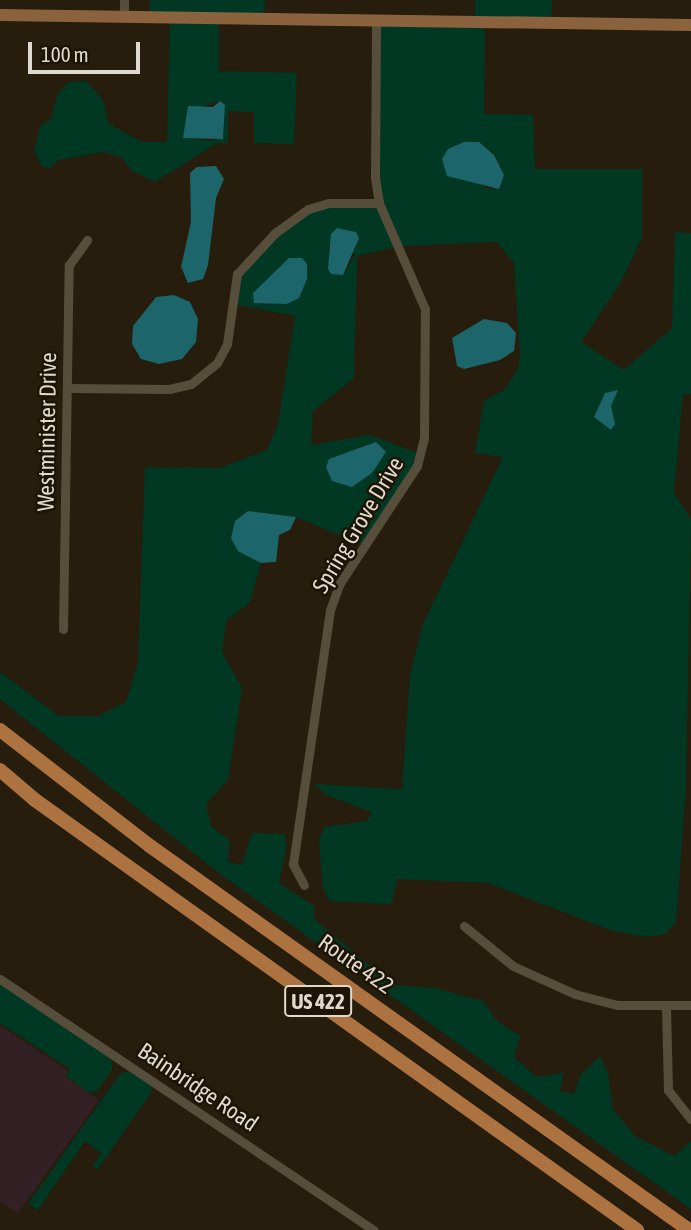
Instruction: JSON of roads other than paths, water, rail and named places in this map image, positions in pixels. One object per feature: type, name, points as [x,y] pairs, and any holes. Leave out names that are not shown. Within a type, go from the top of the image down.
[{"type":"highway","points":[[0,723],[98,806]]},
{"type":"highway","name":"Route 422","points":[[0,730],[98,806],[689,1230]]},
{"type":"highway","name":"US 422","points":[[0,770],[35,800],[637,1230]]},
{"type":"highway","points":[[0,776],[35,800]]},
{"type":"main road","points":[[0,15],[691,25]]},
{"type":"street","points":[[124,0],[124,17]]},
{"type":"street","name":"Spring Grove Drive","points":[[304,885],[293,864],[330,610],[340,583],[417,466],[424,438],[425,309],[379,203],[375,177],[376,21]]},
{"type":"street","points":[[67,388],[169,389],[191,384],[216,363],[227,344],[237,274],[275,233],[308,209],[329,203],[379,203]]},
{"type":"street","name":"Westminister Drive","points":[[63,629],[69,265],[87,240]]},
{"type":"street","points":[[464,926],[475,939],[537,980],[617,1005],[666,1008],[691,1005]]},
{"type":"street","name":"Bainbridge Road","points":[[0,979],[373,1230]]},
{"type":"street","points":[[666,1008],[668,1090],[691,1119]]},
{"type":"water","points":[[220,101],[225,105],[223,139],[183,138],[188,106],[213,107]]},
{"type":"water","points":[[464,142],[479,142],[494,155],[504,175],[499,189],[447,176],[442,159],[448,149]]},
{"type":"water","points":[[216,166],[224,179],[216,198],[208,265],[203,279],[188,283],[181,267],[191,222],[190,173],[197,167]]},
{"type":"water","points":[[337,228],[356,232],[359,238],[343,275],[331,274],[328,269],[331,234]]},
{"type":"water","points":[[289,258],[302,258],[307,264],[307,279],[299,298],[287,304],[254,303],[253,293]]},
{"type":"water","points":[[174,295],[190,302],[198,319],[196,342],[182,359],[159,364],[141,359],[132,344],[133,326],[156,297]]},
{"type":"water","points":[[484,319],[507,323],[516,333],[514,351],[500,360],[464,369],[457,366],[452,338]]},
{"type":"water","points":[[618,390],[611,406],[615,424],[611,430],[594,417],[605,393]]},
{"type":"water","points":[[376,442],[386,452],[372,473],[352,487],[332,481],[326,467],[329,459]]},
{"type":"water","points":[[248,511],[296,517],[290,530],[279,535],[276,562],[261,563],[238,551],[231,538],[235,521]]}]
